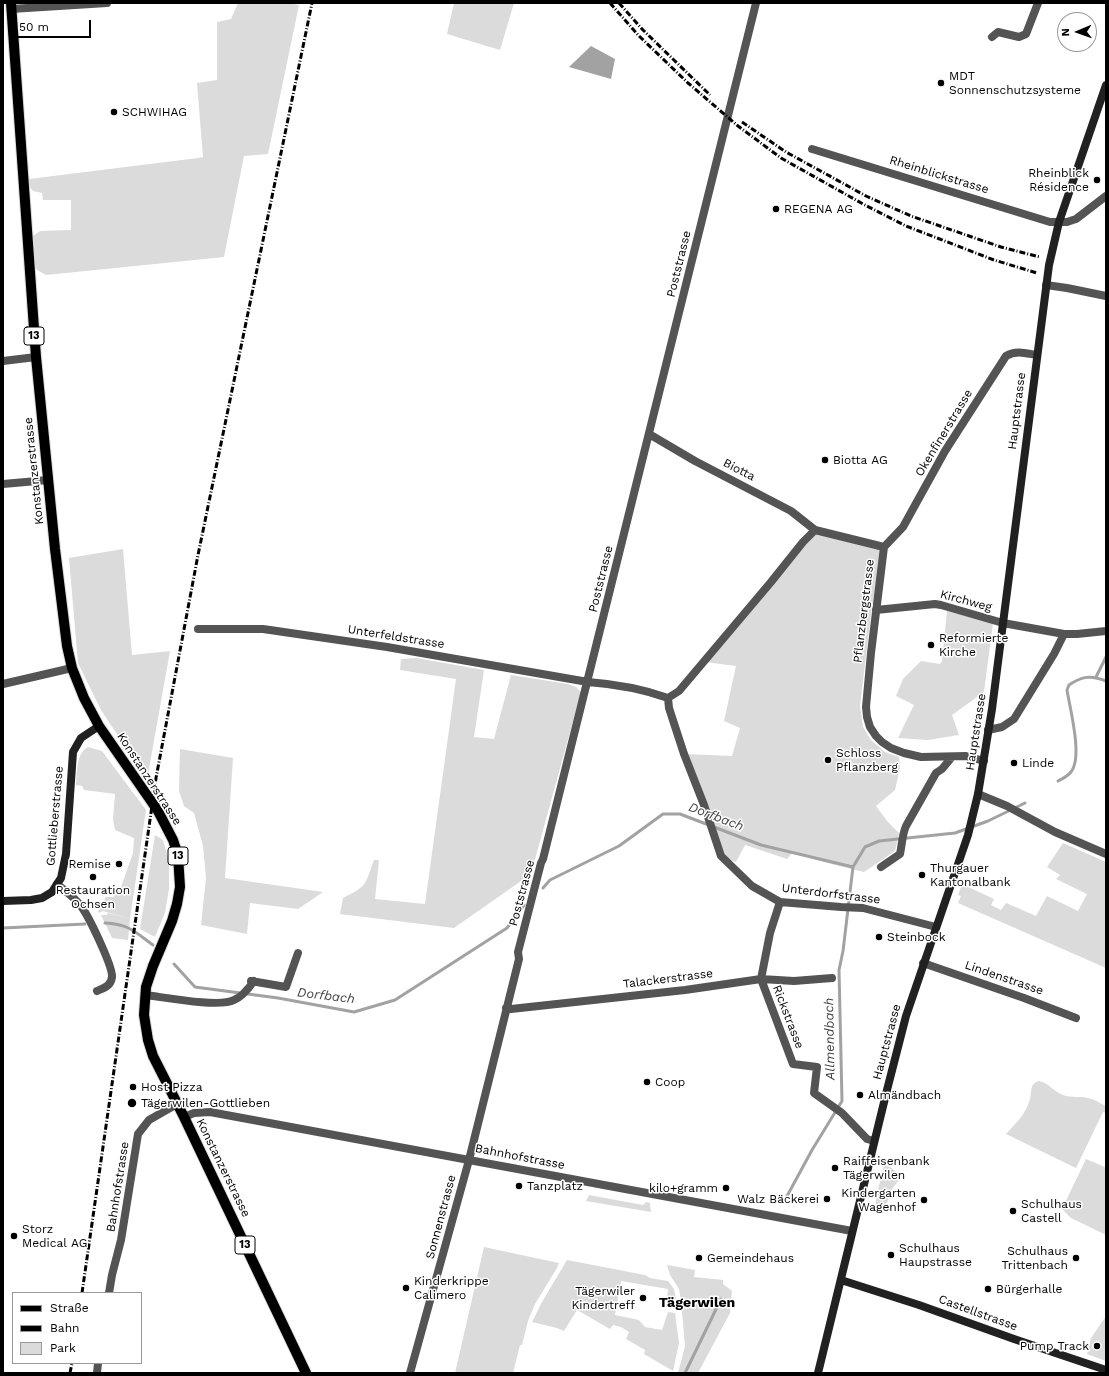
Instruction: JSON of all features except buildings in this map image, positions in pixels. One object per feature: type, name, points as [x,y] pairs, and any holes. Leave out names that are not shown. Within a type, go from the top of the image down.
[{"type":"main road","name":"Konstanzerstrasse","points":[[11,6],[36,358],[64,621],[72,668],[78,684],[99,726],[158,811],[171,835],[178,855],[180,871],[179,893],[172,921],[148,980],[145,995],[145,1022],[150,1047],[306,1373]]},
{"type":"street","points":[[11,6],[107,3]]},
{"type":"street","name":"Poststrasse","points":[[469,1160],[540,863],[544,859],[756,3]]},
{"type":"street","points":[[992,37],[998,32],[1019,37],[1026,34],[1038,3]]},
{"type":"street","name":"Hauptstrasse","points":[[818,1373],[906,1016],[968,835],[978,794],[1003,623],[1036,354],[1049,265],[1059,222],[1106,85]]},
{"type":"street","name":"Rheinblickstrasse","points":[[812,149],[1050,222],[1059,222]]},
{"type":"street","points":[[1059,222],[1067,222],[1076,219],[1106,196]]},
{"type":"street","points":[[1046,285],[1106,296]]},
{"type":"street","name":"Okenfinerstrasse","points":[[884,547],[903,527],[945,451],[1006,356],[1016,352],[1036,354]]},
{"type":"street","points":[[3,361],[36,358]]},
{"type":"street","name":"Biotta","points":[[649,434],[694,461],[791,511],[815,530]]},
{"type":"street","points":[[3,484],[48,480]]},
{"type":"street","points":[[588,682],[655,693],[668,698],[680,691],[803,542],[815,530]]},
{"type":"street","name":"Pflanzbergstrasse","points":[[815,530],[884,547],[866,707],[870,727],[876,736],[882,742],[904,754],[921,757],[966,756],[984,761]]},
{"type":"street","name":"Kirchweg","points":[[876,610],[935,604],[947,606],[1003,623],[1064,634],[1106,631]]},
{"type":"street","name":"Unterfeldstrasse","points":[[198,629],[263,629],[387,647],[588,682]]},
{"type":"street","points":[[988,730],[1002,727],[1014,719],[1054,654],[1064,634]]},
{"type":"street","points":[[3,684],[72,668]]},
{"type":"street","name":"Unterdorfstrasse","points":[[668,698],[669,708],[684,754],[721,856],[752,886],[780,902],[863,908],[884,912],[936,927]]},
{"type":"street","name":"Gottlieberstrasse","points":[[3,902],[42,898],[52,892],[57,884],[63,872],[66,854],[73,752],[80,738],[99,726]]},
{"type":"street","points":[[881,867],[900,854],[903,837],[936,773],[942,769],[952,757]]},
{"type":"street","points":[[978,794],[1007,806],[1055,832],[1106,854]]},
{"type":"street","points":[[57,884],[81,905],[88,917],[110,967],[112,978],[108,986],[97,991]]},
{"type":"street","name":"Rickstrasse","points":[[780,902],[770,933],[761,979],[793,1064],[817,1067],[814,1093],[833,1105],[867,1139],[874,1141]]},
{"type":"street","points":[[145,995],[192,1001],[227,1003],[240,996],[247,990],[253,981],[286,987],[298,953]]},
{"type":"street","name":"Lindenstrasse","points":[[923,963],[1058,1010],[1076,1018]]},
{"type":"street","name":"Talackerstrasse","points":[[506,1008],[511,1009],[685,990],[761,979],[794,980],[832,978]]},
{"type":"street","name":"Bahnhofstrasse","points":[[109,1292],[121,1240],[138,1134],[149,1120],[177,1104]]},
{"type":"street","name":"Bahnhofstrasse","points":[[184,1117],[194,1113],[210,1112],[852,1231]]},
{"type":"street","name":"Sonnenstrasse","points":[[410,1373],[469,1160]]},
{"type":"street","name":"Castellstrasse","points":[[841,1280],[919,1305],[1106,1370]]},
{"type":"green space","points":[[238,3],[287,3],[299,5],[268,154],[244,156],[224,257],[46,275],[37,270],[34,264],[33,236],[40,231],[71,230],[71,200],[43,200],[42,193],[33,191],[29,186],[29,179],[203,157],[197,83],[217,80],[217,22],[231,19]]},
{"type":"green space","points":[[454,3],[514,3],[500,50],[447,34]]},
{"type":"green space","points":[[815,530],[884,547],[872,606],[860,706],[863,727],[871,740],[885,752],[899,757],[900,768],[895,790],[876,806],[887,821],[899,833],[895,851],[864,872],[792,853],[787,859],[745,845],[736,862],[721,856],[684,754],[732,756],[740,728],[724,721],[736,666],[705,662]]},
{"type":"green space","points":[[123,549],[132,655],[170,651],[147,780],[101,710],[78,663],[69,558]]},
{"type":"green space","points":[[947,611],[993,623],[984,692],[952,715],[959,735],[928,740],[898,738],[914,705],[896,696],[903,679],[921,661],[940,664],[942,661]]},
{"type":"green space","points":[[416,658],[484,670],[474,737],[494,739],[511,675],[568,684],[576,687],[581,692],[531,874],[454,928],[340,914],[343,898],[357,891],[364,884],[367,880],[374,860],[379,860],[375,899],[425,904],[456,679],[400,670],[401,659]]},
{"type":"green space","points":[[88,747],[102,751],[146,810],[130,919],[103,911],[99,913],[98,911],[104,903],[105,897],[114,897],[115,890],[120,890],[133,853],[134,838],[115,830],[113,819],[115,794],[84,790],[82,786],[76,785],[79,758]]},
{"type":"green space","points":[[180,749],[233,758],[225,878],[323,892],[298,909],[250,903],[247,934],[201,925],[206,878],[203,846],[194,813],[184,806],[179,791]]},
{"type":"green space","points":[[155,835],[163,840],[169,861],[169,889],[165,913],[155,937],[140,929]]},
{"type":"green space","points":[[1063,843],[1106,862],[1106,968],[958,903],[961,896],[958,895],[962,884],[994,899],[991,905],[1001,910],[1006,903],[1036,916],[1047,896],[1078,911],[1087,894],[1056,879],[1060,875],[1047,867]]},
{"type":"green space","points":[[108,913],[130,919],[128,940],[112,938],[101,915],[107,915]]},
{"type":"green space","points":[[1039,1081],[1063,1095],[1090,1099],[1106,1106],[1106,1113],[1103,1112],[1076,1168],[1006,1134],[1025,1111],[1030,1099],[1033,1084]]},
{"type":"green space","points":[[1086,1159],[1105,1167],[1106,1166],[1106,1235],[1071,1218],[1062,1209]]},
{"type":"green space","points":[[884,1165],[890,1167],[902,1176],[892,1189],[883,1214],[879,1213],[876,1208],[876,1198]]},
{"type":"green space","points":[[589,1195],[643,1205],[646,1202],[650,1203],[651,1212],[586,1201]]},
{"type":"green space","points":[[484,1247],[559,1263],[535,1304],[528,1321],[522,1345],[520,1345],[513,1373],[455,1373]]},
{"type":"green space","points":[[567,1260],[668,1281],[674,1289],[676,1299],[667,1298],[668,1289],[621,1281],[615,1315],[639,1320],[645,1327],[662,1330],[668,1312],[675,1313],[679,1343],[673,1371],[644,1354],[645,1350],[626,1339],[629,1332],[621,1327],[613,1325],[610,1329],[577,1310],[564,1331],[532,1322]]},
{"type":"green space","points":[[667,1265],[695,1270],[694,1277],[723,1280],[723,1284],[732,1291],[730,1313],[698,1373],[678,1373],[685,1346],[681,1300],[679,1289],[670,1275]]},
{"type":"green space","name":"Pump Track","points":[[1106,1316],[1106,1361],[1087,1354],[1091,1338]]},
{"type":"shaded area","points":[[591,46],[615,59],[611,79],[569,67]]},
{"type":"waterway","points":[[1096,677],[1106,657]]},
{"type":"waterway","points":[[1058,781],[1071,772],[1076,756],[1075,732],[1067,690],[1069,685],[1087,677],[1106,681]]},
{"type":"waterway","name":"Allmendbach","points":[[786,1198],[812,1150],[842,1101],[839,970],[843,951],[853,867],[865,847],[879,841],[955,833],[988,821],[1025,803]]},
{"type":"waterway","name":"Dorfbach","points":[[543,888],[550,880],[619,846],[663,814],[680,814],[761,845],[853,867]]},
{"type":"waterway","name":"Dorfbach","points":[[174,964],[195,987],[278,998],[354,1012],[395,1000],[507,928],[524,905]]},
{"type":"waterway","name":"Dorfbach","points":[[105,923],[126,927],[153,945]]},
{"type":"waterway","name":"Dorfbach","points":[[3,928],[85,924]]},
{"type":"waterway","name":"Allmendbach","points":[[685,1373],[721,1299]]},
{"type":"railway","points":[[82,1292],[156,778],[198,555],[312,3]]},
{"type":"railway","points":[[610,3],[638,35],[688,83],[738,126],[781,158],[863,204],[906,226],[994,260],[1037,273]]},
{"type":"railway","points":[[619,3],[643,30],[710,95]]},
{"type":"railway","points":[[742,122],[786,152],[866,196],[911,216],[1001,247],[1040,257]]},
{"type":"railway","points":[[70,1373],[72,1364]]},
{"type":"place","name":"MDT Sonnenschutzsysteme","points":[[941,83]]},
{"type":"place","name":"SCHWIHAG","points":[[114,112]]},
{"type":"place","name":"Rheinblick Résidence","points":[[1097,180]]},
{"type":"place","name":"REGENA AG","points":[[776,209]]},
{"type":"place","name":"Biotta AG","points":[[825,460]]},
{"type":"place","name":"Reformierte Kirche","points":[[931,645]]},
{"type":"place","name":"Schloss Pflanzberg","points":[[828,760]]},
{"type":"place","name":"Linde","points":[[1014,763]]},
{"type":"place","name":"Remise","points":[[119,864]]},
{"type":"place","name":"Thurgauer Kantonalbank","points":[[922,875]]},
{"type":"place","name":"Restauration Ochsen","points":[[93,877]]},
{"type":"place","name":"Steinbock","points":[[879,937]]},
{"type":"place","name":"Coop","points":[[647,1082]]},
{"type":"place","name":"Host Pizza","points":[[133,1087]]},
{"type":"place","name":"Almändbach","points":[[860,1095]]},
{"type":"place","name":"Tägerwilen-Gottlieben","points":[[132,1103]]},
{"type":"place","name":"Raiffeisenbank Tägerwilen","points":[[835,1168]]},
{"type":"place","name":"Tanzplatz","points":[[519,1186]]},
{"type":"place","name":"kilo+gramm","points":[[726,1188]]},
{"type":"place","name":"Walz Bäckerei","points":[[827,1199]]},
{"type":"place","name":"Kindergarten Wagenhof","points":[[924,1200]]},
{"type":"place","name":"Schulhaus Castell","points":[[1013,1211]]},
{"type":"place","name":"Storz Medical AG","points":[[14,1236]]},
{"type":"place","name":"Schulhaus Haupstrasse","points":[[891,1255]]},
{"type":"place","name":"Gemeindehaus","points":[[699,1258]]},
{"type":"place","name":"Schulhaus Trittenbach","points":[[1076,1258]]},
{"type":"place","name":"Kinderkrippe Calimero","points":[[406,1288]]},
{"type":"place","name":"Bürgerhalle","points":[[988,1289]]},
{"type":"place","name":"Tägerwiler Kindertreff","points":[[643,1298]]},
{"type":"place","name":"Pump Track","points":[[1097,1346]]},
{"type":"district","name":"Tägerwilen","points":[[697,1303]]}]
